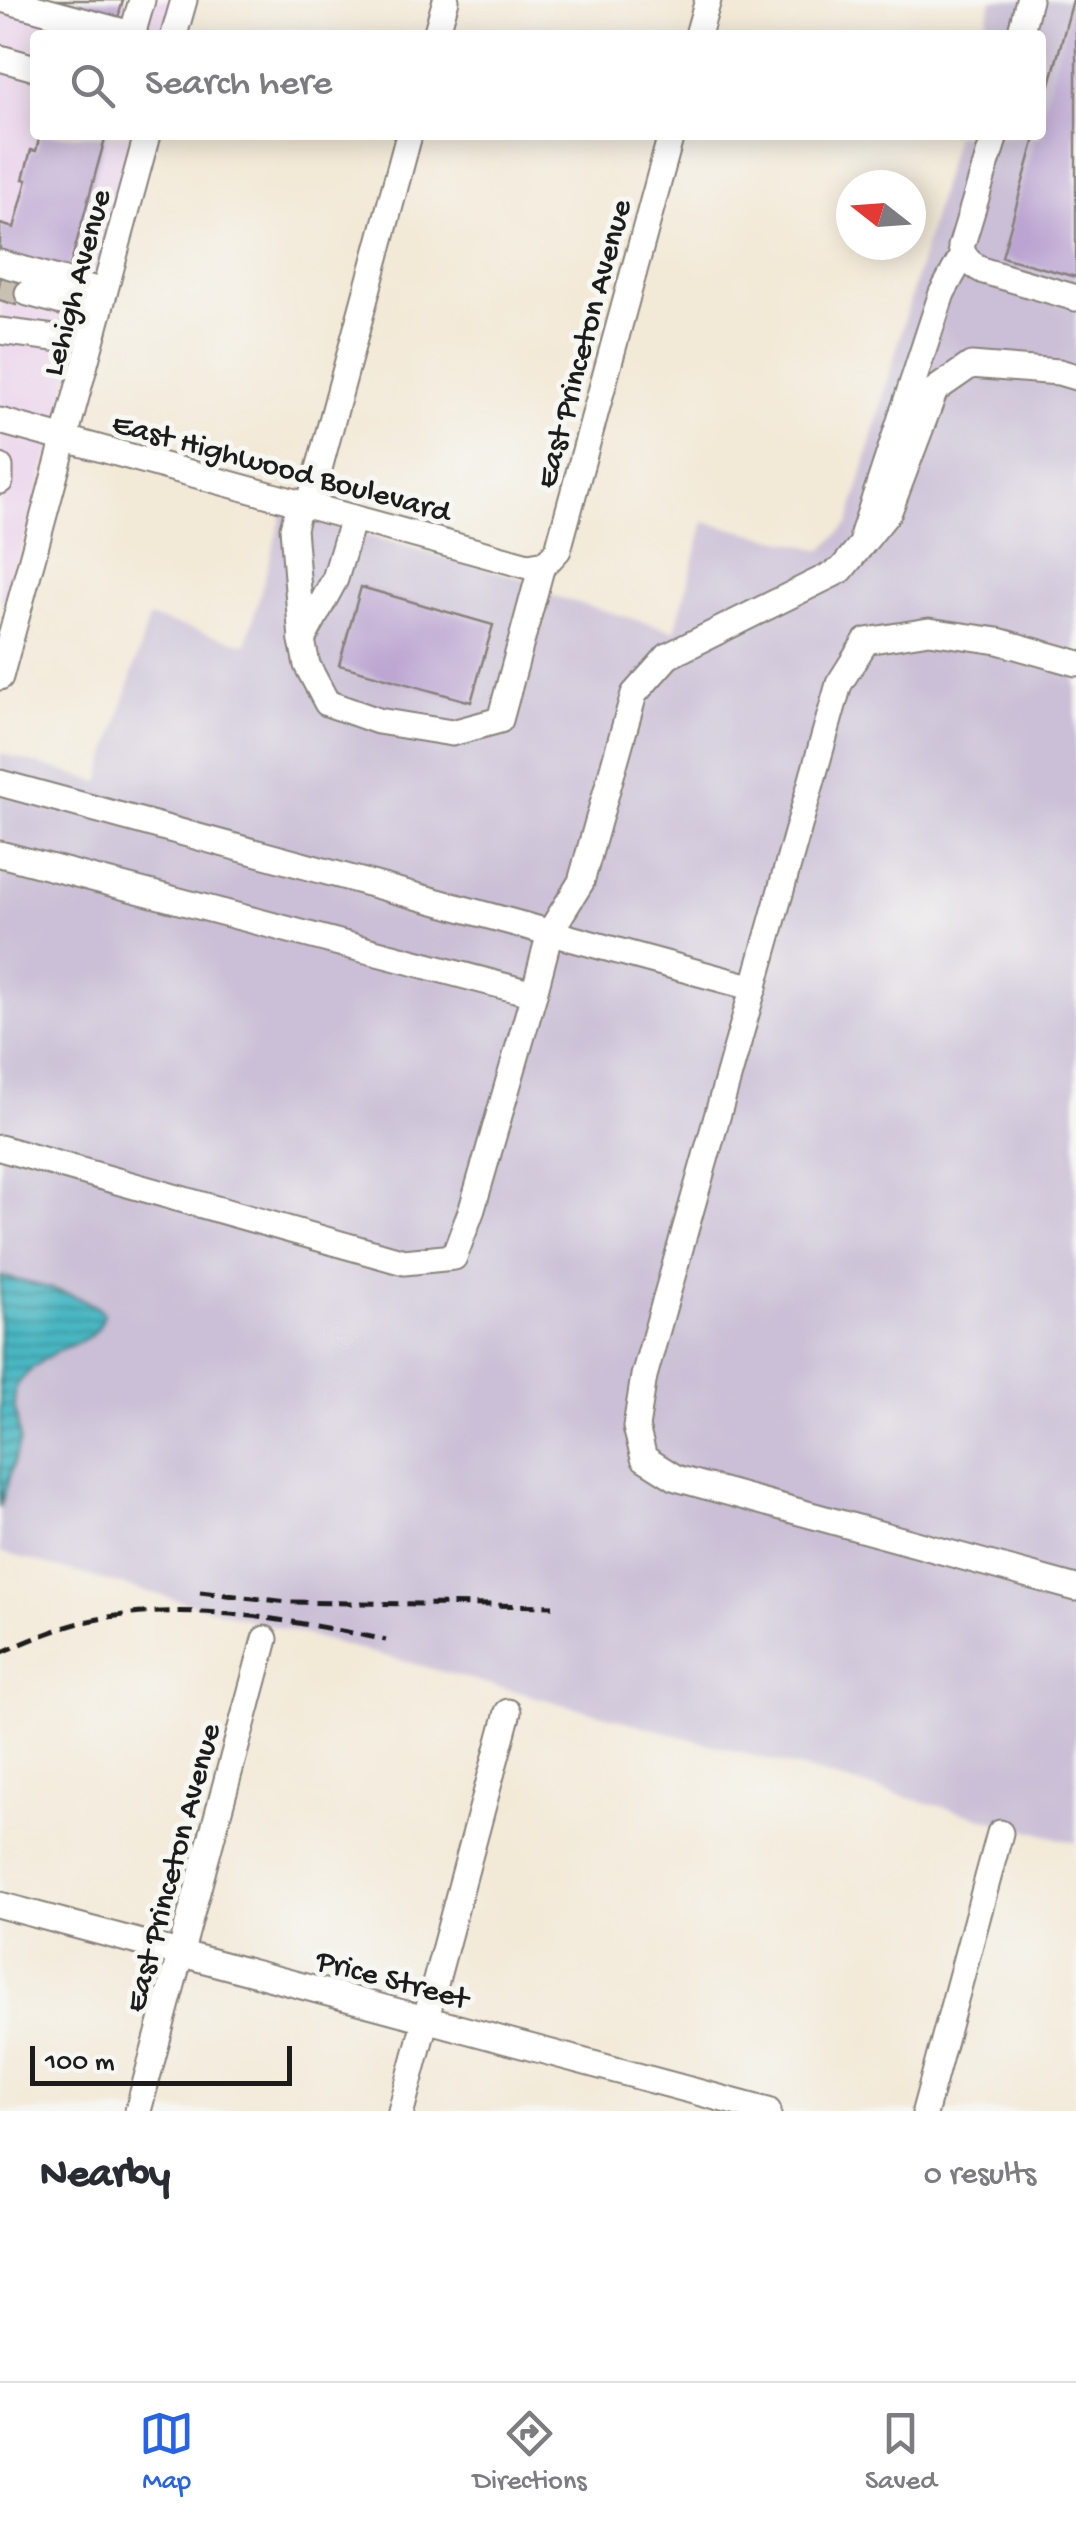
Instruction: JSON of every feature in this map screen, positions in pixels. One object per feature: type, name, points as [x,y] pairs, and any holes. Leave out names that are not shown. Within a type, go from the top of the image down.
[{"type":"street","points":[[5,0],[115,30]]},
{"type":"street","points":[[134,30],[142,0]]},
{"type":"street","points":[[175,30],[184,0]]},
{"type":"street","points":[[437,30],[446,0]]},
{"type":"street","points":[[699,30],[708,0]]},
{"type":"street","points":[[1021,30],[1029,0]]},
{"type":"street","points":[[0,58],[30,67]]},
{"type":"street","name":"Lehigh Avenue","points":[[0,677],[146,140]]},
{"type":"street","points":[[302,640],[293,528],[304,505],[408,140]]},
{"type":"street","name":"East Princeton Avenue","points":[[302,640],[307,665],[326,703],[378,721],[452,733],[500,720],[544,564],[558,550],[670,140]]},
{"type":"street","points":[[994,140],[961,247],[963,254],[984,271],[1076,298]]},
{"type":"street","points":[[859,548],[942,293],[963,254]]},
{"type":"street","points":[[0,262],[99,312]]},
{"type":"street","points":[[31,294],[99,312],[54,338],[12,332],[31,294]]},
{"type":"street","points":[[0,1148],[404,1262],[454,1257],[472,1209],[550,932],[581,882],[634,694],[668,656],[841,570],[889,510],[935,390],[971,366],[1059,372],[1076,377]]},
{"type":"street","name":"East Highwood Boulevard","points":[[0,421],[528,566],[544,564]]},
{"type":"street","points":[[0,467],[0,481]]},
{"type":"street","points":[[302,640],[335,579],[353,518]]},
{"type":"street","points":[[1076,662],[998,641],[930,632],[866,641],[839,684],[644,1376],[636,1426],[644,1458],[676,1478],[1076,1588]]},
{"type":"street","points":[[0,782],[754,988]]},
{"type":"street","points":[[0,854],[534,994]]},
{"type":"street","name":"East Princeton Avenue","points":[[138,2111],[265,1639]]},
{"type":"street","points":[[401,2111],[508,1712]]},
{"type":"street","points":[[925,2111],[1000,1833]]},
{"type":"street","name":"Price Street","points":[[0,1906],[768,2111]]},
{"type":"street","points":[[663,2111],[670,2085]]},
{"type":"shaded area","points":[[0,0],[173,0],[164,30],[30,30],[30,140],[135,140],[8,600],[0,598]]},
{"type":"shaded area","points":[[992,0],[1076,0],[1076,1843],[0,1552],[0,753],[100,782],[149,617],[246,644],[283,512],[528,580],[547,594],[675,631],[704,522],[823,550],[849,523],[921,260],[926,260],[926,241],[954,140],[1046,140],[1046,30],[984,30]]},
{"type":"water","points":[[0,1276],[71,1295],[104,1314],[91,1335],[54,1353],[16,1386],[14,1403],[20,1440],[0,1508]]},
{"type":"building","points":[[55,0],[123,0],[118,18]]},
{"type":"building","points":[[1076,0],[1076,277],[1002,257],[1035,140],[1046,140],[1046,99]]},
{"type":"building","points":[[39,140],[105,140],[67,277],[0,258],[0,224],[14,228],[31,150],[36,151]]},
{"type":"building","points":[[0,274],[23,280],[16,305],[0,300]]},
{"type":"building","points":[[361,587],[493,625],[471,702],[339,665]]},
{"type":"tunnel","points":[[0,286],[28,293]]},
{"type":"railway","points":[[200,1592],[288,1602],[553,1606]]},
{"type":"railway","points":[[0,1653],[80,1623],[156,1612],[233,1614],[386,1640]]}]
